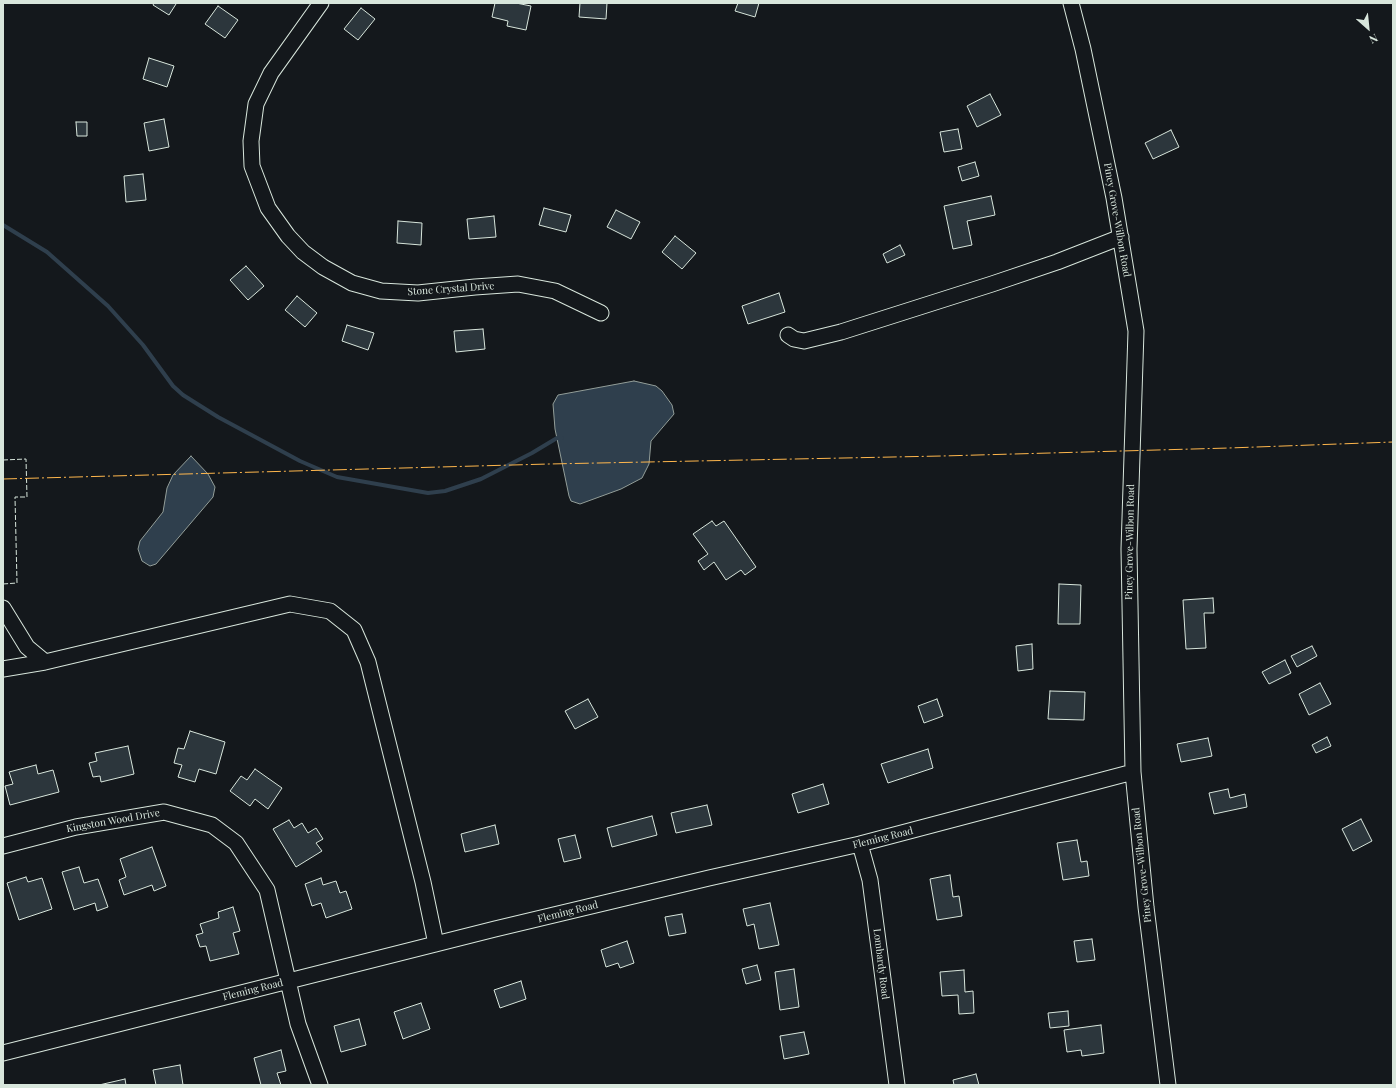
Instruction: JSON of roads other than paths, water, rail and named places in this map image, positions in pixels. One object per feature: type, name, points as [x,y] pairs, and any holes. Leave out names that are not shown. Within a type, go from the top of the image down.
[{"type":"street","name":"Stone Crystal Drive","points":[[321,3],[271,73],[256,104],[251,141],[251,165],[268,208],[288,236],[303,252],[323,268],[352,283],[381,291],[418,293],[518,284],[555,291],[601,313]]},
{"type":"street","name":"Piney Grove-Wilbon Road","points":[[1071,3],[1083,49],[1114,198],[1136,331],[1129,549],[1133,772],[1146,907],[1168,1085]]},
{"type":"street","points":[[788,335],[794,340],[804,341],[841,332],[1057,262],[1120,237]]},
{"type":"street","points":[[3,669],[45,662],[290,604],[330,611],[354,630],[368,662],[422,877],[436,944]]},
{"type":"street","points":[[3,608],[27,647],[45,662]]},
{"type":"street","name":"Fleming Road","points":[[3,1053],[436,944],[709,878],[860,844],[1133,772]]},
{"type":"street","name":"Kingston Wood Drive","points":[[3,846],[76,828],[164,812],[212,825],[236,843],[266,890],[298,1024],[320,1085]]},
{"type":"street","name":"Lombardy Road","points":[[860,844],[870,880],[897,1085]]},
{"type":"water","points":[[634,381],[656,386],[662,391],[672,405],[674,414],[651,441],[649,464],[642,478],[621,489],[580,504],[571,501],[555,429],[553,404],[558,395]]},
{"type":"water","points":[[191,456],[208,474],[215,487],[213,497],[156,564],[150,566],[142,561],[138,549],[140,541],[163,512],[167,488],[173,475]]},
{"type":"waterway","points":[[3,225],[47,252],[108,306],[143,345],[173,386],[183,395],[218,417],[300,461],[337,477],[428,493],[445,491],[481,479],[532,453],[557,438],[562,438]]}]
